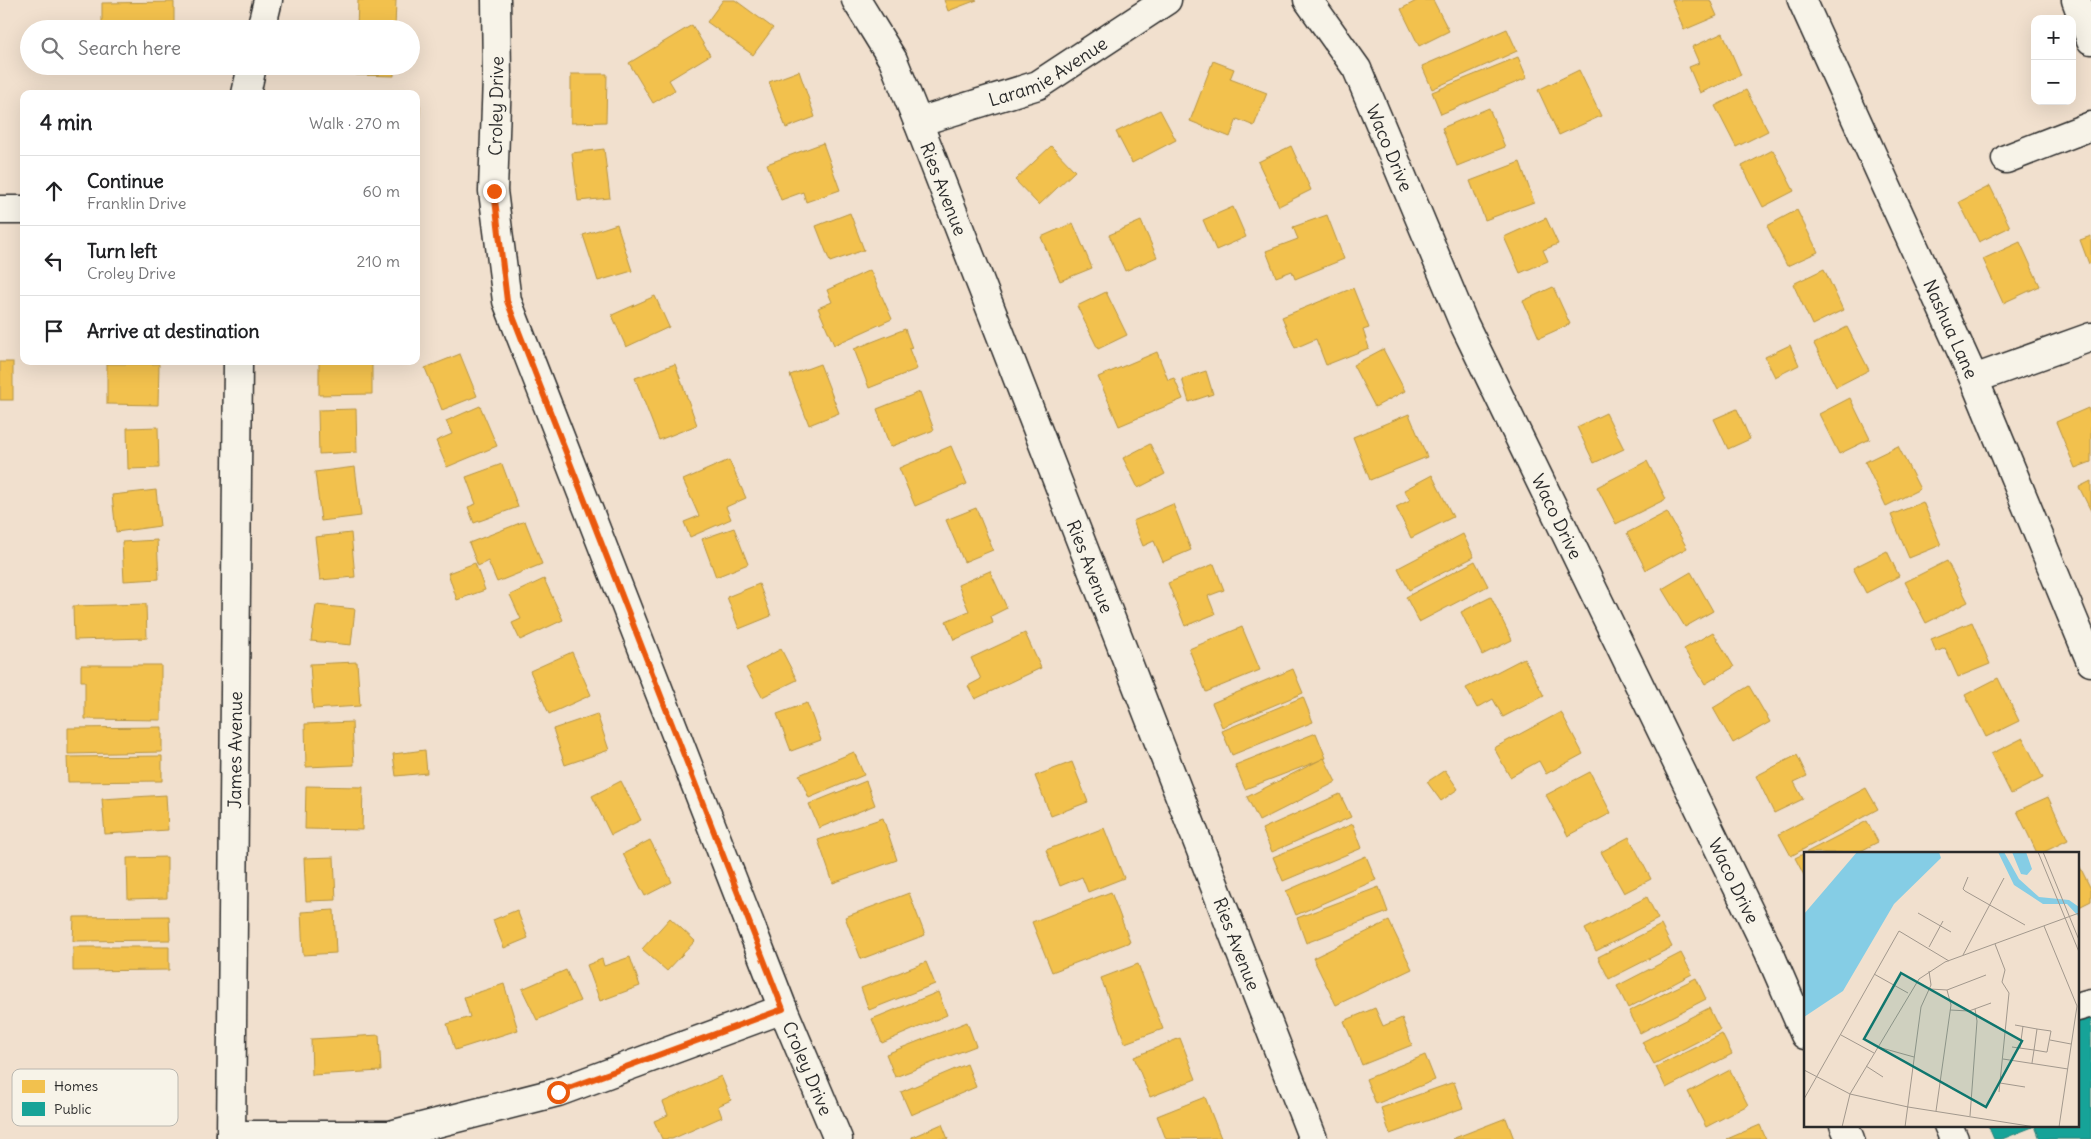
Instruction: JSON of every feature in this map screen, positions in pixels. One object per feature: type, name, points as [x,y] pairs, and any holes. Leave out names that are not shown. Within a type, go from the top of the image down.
[{"type":"street","points":[[263,20],[268,0]]},
{"type":"street","name":"Croley Drive","points":[[496,0],[497,77],[494,191],[507,301],[783,1009],[838,1139]]},
{"type":"street","name":"Ries Avenue","points":[[856,0],[893,60],[918,122],[1312,1139]]},
{"type":"street","name":"Laramie Avenue","points":[[918,122],[1038,85],[1167,0]]},
{"type":"street","name":"Waco Drive","points":[[1308,0],[1357,69],[1464,324],[1769,952],[1804,1033]]},
{"type":"street","name":"Nashua Lane","points":[[1802,0],[1974,380],[2091,662]]},
{"type":"street","points":[[2076,0],[2091,40]]},
{"type":"street","points":[[247,90],[250,75]]},
{"type":"street","points":[[2006,159],[2091,126]]},
{"type":"street","points":[[0,210],[20,210]]},
{"type":"street","points":[[1974,380],[2091,337]]},
{"type":"street","name":"James Avenue","points":[[231,1137],[238,365]]},
{"type":"street","points":[[2078,1007],[2091,1002]]},
{"type":"street","points":[[231,1137],[390,1135],[558,1092],[783,1009]]},
{"type":"street","points":[[1844,1126],[1850,1139]]},
{"type":"street","points":[[1948,1126],[1954,1139]]},
{"type":"building: Homes","points":[[358,0],[396,0],[395,20],[357,20]]},
{"type":"building: Homes","points":[[723,0],[735,0],[773,28],[753,55],[707,22]]},
{"type":"building: Homes","points":[[944,0],[977,0],[948,11]]},
{"type":"building: Homes","points":[[1418,0],[1433,0],[1449,31],[1419,46],[1401,9]]},
{"type":"building: Homes","points":[[1672,0],[1710,0],[1717,16],[1684,30]]},
{"type":"building: Homes","points":[[174,2],[174,20],[102,20],[102,3]]},
{"type":"building: Homes","points":[[692,25],[710,55],[669,80],[675,90],[653,103],[629,63]]},
{"type":"building: Homes","points":[[1507,29],[1517,51],[1432,89],[1422,66]]},
{"type":"building: Homes","points":[[1723,33],[1741,75],[1700,93],[1689,67],[1699,63],[1692,47]]},
{"type":"building: Homes","points":[[1518,57],[1527,78],[1441,114],[1432,92]]},
{"type":"building: Homes","points":[[1213,61],[1234,69],[1230,79],[1267,93],[1254,126],[1237,119],[1230,137],[1190,121]]},
{"type":"building: Homes","points":[[1579,70],[1601,116],[1559,135],[1538,90]]},
{"type":"building: Homes","points":[[799,71],[815,117],[786,128],[769,82]]},
{"type":"building: Homes","points":[[571,74],[607,74],[606,122],[571,123]]},
{"type":"building: Homes","points":[[356,75],[394,75],[394,76]]},
{"type":"building: Homes","points":[[1746,90],[1768,131],[1736,147],[1715,106]]},
{"type":"building: Homes","points":[[1489,108],[1505,147],[1457,166],[1442,128]]},
{"type":"building: Homes","points":[[1160,110],[1176,140],[1132,163],[1116,132]]},
{"type":"building: Homes","points":[[823,143],[840,190],[806,202],[803,192],[781,200],[767,164]]},
{"type":"building: Homes","points":[[1051,146],[1075,171],[1039,205],[1015,180]]},
{"type":"building: Homes","points":[[1291,146],[1311,190],[1279,206],[1258,162]]},
{"type":"building: Homes","points":[[604,149],[610,198],[578,201],[572,153]]},
{"type":"building: Homes","points":[[1773,150],[1794,191],[1763,207],[1742,166]]},
{"type":"building: Homes","points":[[1520,162],[1534,202],[1485,220],[1470,181]]},
{"type":"building: Homes","points":[[1990,186],[2010,227],[1979,242],[1959,202]]},
{"type":"building: Homes","points":[[1233,207],[1246,237],[1216,250],[1203,220]]},
{"type":"building: Homes","points":[[1797,210],[1818,252],[1787,266],[1767,226]]},
{"type":"building: Homes","points":[[850,213],[864,250],[830,262],[816,226]]},
{"type":"building: Homes","points":[[1327,215],[1344,259],[1295,279],[1292,271],[1276,277],[1266,251],[1298,239],[1293,227]]},
{"type":"building: Homes","points":[[1546,218],[1558,244],[1543,250],[1548,261],[1520,273],[1504,237]]},
{"type":"building: Homes","points":[[1141,221],[1157,257],[1125,271],[1109,235]]},
{"type":"building: Homes","points":[[1073,223],[1092,268],[1060,281],[1041,237]]},
{"type":"building: Homes","points":[[617,224],[632,271],[598,281],[583,235]]},
{"type":"building: Homes","points":[[2091,236],[2091,263],[2089,264],[2080,240]]},
{"type":"building: Homes","points":[[2020,242],[2040,286],[2003,303],[1983,259]]},
{"type":"building: Homes","points":[[1824,269],[1843,310],[1812,325],[1793,284]]},
{"type":"building: Homes","points":[[870,270],[892,319],[834,345],[818,308],[832,302],[827,290]]},
{"type":"building: Homes","points":[[1553,287],[1570,324],[1539,338],[1523,301]]},
{"type":"building: Homes","points":[[1353,288],[1369,328],[1363,330],[1369,348],[1326,365],[1316,339],[1295,348],[1282,317]]},
{"type":"building: Homes","points":[[1106,292],[1127,335],[1098,349],[1077,306]]},
{"type":"building: Homes","points":[[655,296],[669,327],[626,347],[612,315]]},
{"type":"building: Homes","points":[[1847,327],[1869,370],[1836,387],[1814,344]]},
{"type":"building: Homes","points":[[905,329],[912,348],[909,349],[917,369],[869,388],[854,349]]},
{"type":"building: Homes","points":[[1790,345],[1799,365],[1775,377],[1765,357]]},
{"type":"building: Homes","points":[[1383,349],[1405,391],[1375,407],[1353,365]]},
{"type":"building: Homes","points":[[1157,352],[1168,380],[1174,378],[1183,399],[1119,426],[1098,377]]},
{"type":"building: Homes","points":[[460,354],[477,396],[442,410],[425,368]]},
{"type":"building: Homes","points":[[0,362],[13,362],[13,400],[0,400]]},
{"type":"building: Homes","points":[[675,364],[697,425],[659,440],[635,378]]},
{"type":"building: Homes","points":[[820,364],[839,413],[809,425],[790,375]]},
{"type":"building: Homes","points":[[107,365],[159,365],[158,405],[107,404]]},
{"type":"building: Homes","points":[[319,365],[372,365],[372,394],[319,395]]},
{"type":"building: Homes","points":[[1206,371],[1213,394],[1189,402],[1182,379]]},
{"type":"building: Homes","points":[[920,392],[934,430],[890,447],[877,409]]},
{"type":"building: Homes","points":[[1850,398],[1870,439],[1839,454],[1819,414]]},
{"type":"building: Homes","points":[[480,406],[497,446],[447,467],[436,441],[452,434],[446,421]]},
{"type":"building: Homes","points":[[2088,408],[2091,416],[2091,462],[2075,468],[2056,422]]},
{"type":"building: Homes","points":[[356,409],[357,452],[319,454],[318,410]]},
{"type":"building: Homes","points":[[1737,409],[1750,439],[1728,449],[1714,419]]},
{"type":"building: Homes","points":[[1606,413],[1624,449],[1594,463],[1577,427]]},
{"type":"building: Homes","points":[[1409,414],[1427,457],[1370,480],[1353,437]]},
{"type":"building: Homes","points":[[158,427],[159,468],[128,469],[127,428]]},
{"type":"building: Homes","points":[[1150,444],[1165,474],[1138,488],[1123,458]]},
{"type":"building: Homes","points":[[951,446],[967,484],[915,506],[899,468]]},
{"type":"building: Homes","points":[[1898,446],[1920,489],[1886,506],[1865,462]]},
{"type":"building: Homes","points":[[729,460],[746,498],[726,507],[731,519],[690,537],[684,522],[699,516],[683,480]]},
{"type":"building: Homes","points":[[1647,461],[1666,499],[1616,524],[1597,487]]},
{"type":"building: Homes","points":[[502,464],[518,507],[474,523],[468,507],[476,504],[466,477]]},
{"type":"building: Homes","points":[[355,467],[361,516],[321,521],[315,472]]},
{"type":"building: Homes","points":[[1432,475],[1453,517],[1411,538],[1396,507],[1410,500],[1404,490]]},
{"type":"building: Homes","points":[[2091,481],[2091,511],[2079,487]]},
{"type":"building: Homes","points":[[156,490],[160,526],[116,532],[112,495]]},
{"type":"building: Homes","points":[[1923,502],[1941,545],[1909,558],[1891,515]]},
{"type":"building: Homes","points":[[1173,504],[1191,550],[1163,562],[1154,541],[1143,546],[1133,521]]},
{"type":"building: Homes","points":[[976,508],[993,550],[964,562],[946,520]]},
{"type":"building: Homes","points":[[1667,512],[1687,548],[1646,570],[1627,533]]},
{"type":"building: Homes","points":[[525,521],[542,564],[497,582],[488,561],[478,566],[469,543]]},
{"type":"building: Homes","points":[[734,528],[748,564],[716,577],[702,539]]},
{"type":"building: Homes","points":[[351,533],[355,577],[320,580],[315,537]]},
{"type":"building: Homes","points":[[1463,534],[1474,557],[1409,590],[1398,568]]},
{"type":"building: Homes","points":[[157,540],[159,579],[124,581],[122,542]]},
{"type":"building: Homes","points":[[1887,551],[1899,576],[1866,593],[1853,568]]},
{"type":"building: Homes","points":[[1475,561],[1488,586],[1419,622],[1406,597]]},
{"type":"building: Homes","points":[[1947,561],[1968,602],[1926,623],[1905,582]]},
{"type":"building: Homes","points":[[475,563],[485,590],[457,600],[448,573]]},
{"type":"building: Homes","points":[[1214,564],[1224,590],[1208,596],[1215,614],[1185,626],[1168,583]]},
{"type":"building: Homes","points":[[990,571],[1007,608],[991,616],[993,623],[954,640],[946,621],[969,611],[958,585]]},
{"type":"building: Homes","points":[[1691,572],[1713,611],[1685,627],[1662,589]]},
{"type":"building: Homes","points":[[544,579],[563,620],[520,640],[512,623],[521,619],[510,595]]},
{"type":"building: Homes","points":[[759,584],[771,616],[739,629],[727,597]]},
{"type":"building: Homes","points":[[1491,597],[1512,640],[1482,655],[1461,612]]},
{"type":"building: Homes","points":[[146,604],[147,638],[74,640],[73,606]]},
{"type":"building: Homes","points":[[316,605],[355,609],[351,645],[311,641]]},
{"type":"building: Homes","points":[[1972,622],[1990,664],[1958,677],[1945,648],[1936,652],[1931,639]]},
{"type":"building: Homes","points":[[1242,627],[1260,670],[1206,692],[1189,649]]},
{"type":"building: Homes","points":[[1713,632],[1734,667],[1705,684],[1684,649]]},
{"type":"building: Homes","points":[[1025,633],[1041,668],[975,699],[968,686],[981,679],[971,658]]},
{"type":"building: Homes","points":[[781,649],[797,680],[762,697],[746,668]]},
{"type":"building: Homes","points":[[572,652],[591,695],[549,714],[530,671]]},
{"type":"building: Homes","points":[[1524,658],[1544,696],[1503,717],[1493,699],[1477,708],[1466,688]]},
{"type":"building: Homes","points":[[357,662],[360,706],[313,709],[310,664]]},
{"type":"building: Homes","points":[[81,665],[161,665],[161,720],[85,719],[85,681],[81,681]]},
{"type":"building: Homes","points":[[1293,669],[1303,693],[1222,727],[1212,703]]},
{"type":"building: Homes","points":[[1998,678],[2019,721],[1986,737],[1965,695]]},
{"type":"building: Homes","points":[[1749,686],[1770,722],[1733,743],[1713,708]]},
{"type":"building: Homes","points":[[1303,697],[1313,722],[1232,755],[1222,731]]},
{"type":"building: Homes","points":[[807,703],[821,740],[791,751],[777,714]]},
{"type":"building: Homes","points":[[1561,712],[1583,754],[1546,774],[1539,761],[1510,777],[1494,748]]},
{"type":"building: Homes","points":[[597,714],[609,750],[565,765],[553,729]]},
{"type":"building: Homes","points":[[352,722],[354,765],[306,767],[305,724]]},
{"type":"building: Homes","points":[[162,727],[162,752],[68,754],[68,728]]},
{"type":"building: Homes","points":[[1316,733],[1326,758],[1245,789],[1235,765]]},
{"type":"building: Homes","points":[[2023,738],[2043,778],[2011,794],[1991,754]]},
{"type":"building: Homes","points":[[425,750],[427,773],[396,776],[393,754]]},
{"type":"building: Homes","points":[[854,752],[864,775],[809,798],[799,775]]},
{"type":"building: Homes","points":[[1797,755],[1807,776],[1794,782],[1803,799],[1774,813],[1756,776]]},
{"type":"building: Homes","points":[[162,756],[162,781],[68,782],[67,757]]},
{"type":"building: Homes","points":[[1324,758],[1336,782],[1259,821],[1247,797]]},
{"type":"building: Homes","points":[[1072,762],[1088,802],[1051,816],[1035,776]]},
{"type":"building: Homes","points":[[1445,770],[1458,789],[1441,801],[1427,782]]},
{"type":"building: Homes","points":[[1590,772],[1611,813],[1568,836],[1546,795]]},
{"type":"building: Homes","points":[[621,781],[641,820],[611,835],[592,796]]},
{"type":"building: Homes","points":[[866,781],[875,805],[819,828],[809,804]]},
{"type":"building: Homes","points":[[306,786],[363,787],[362,830],[305,829]]},
{"type":"building: Homes","points":[[1866,788],[1878,809],[1791,856],[1779,834]]},
{"type":"building: Homes","points":[[1340,794],[1351,817],[1272,852],[1262,829]]},
{"type":"building: Homes","points":[[166,795],[168,830],[105,834],[102,799]]},
{"type":"building: Homes","points":[[2048,797],[2068,840],[2044,852],[2037,852],[2017,811]]},
{"type":"building: Homes","points":[[883,818],[897,860],[833,883],[818,840]]},
{"type":"building: Homes","points":[[1867,821],[1878,842],[1859,852],[1807,852]]},
{"type":"building: Homes","points":[[1353,824],[1362,848],[1283,881],[1273,857]]},
{"type":"building: Homes","points":[[1104,828],[1124,878],[1088,892],[1082,877],[1060,886],[1046,850]]},
{"type":"building: Homes","points":[[1629,837],[1651,879],[1624,893],[1601,852]]},
{"type":"building: Homes","points":[[650,840],[672,882],[645,896],[623,854]]},
{"type":"building: Homes","points":[[1804,854],[1804,875],[1795,858]]},
{"type":"building: Homes","points":[[1366,856],[1376,880],[1296,915],[1286,891]]},
{"type":"building: Homes","points":[[167,857],[167,898],[128,899],[127,858]]},
{"type":"building: Homes","points":[[334,857],[336,900],[306,901],[304,858]]},
{"type":"building: Homes","points":[[2078,863],[2091,889],[2091,901],[2078,908]]},
{"type":"building: Homes","points":[[1379,887],[1388,912],[1306,943],[1297,918]]},
{"type":"building: Homes","points":[[1111,892],[1130,942],[1052,972],[1032,922]]},
{"type":"building: Homes","points":[[909,893],[925,935],[861,959],[845,917]]},
{"type":"building: Homes","points":[[1647,897],[1658,919],[1596,951],[1585,929]]},
{"type":"building: Homes","points":[[334,910],[336,953],[303,955],[301,912]]},
{"type":"building: Homes","points":[[517,910],[528,938],[504,948],[493,920]]},
{"type":"building: Homes","points":[[169,916],[170,940],[73,941],[74,917]]},
{"type":"building: Homes","points":[[670,918],[695,941],[667,971],[642,949]]},
{"type":"building: Homes","points":[[1389,921],[1412,969],[1336,1005],[1313,958]]},
{"type":"building: Homes","points":[[1661,925],[1672,947],[1609,979],[1598,957]]},
{"type":"building: Homes","points":[[73,947],[169,947],[169,970],[73,971]]},
{"type":"building: Homes","points":[[1681,953],[1692,974],[1628,1008],[1617,986]]},
{"type":"building: Homes","points":[[630,957],[640,986],[600,1001],[587,965],[602,959],[604,966]]},
{"type":"building: Homes","points":[[926,962],[935,984],[869,1010],[861,988]]},
{"type":"building: Homes","points":[[1138,964],[1163,1029],[1125,1043],[1101,978]]},
{"type":"building: Homes","points":[[566,970],[580,1001],[537,1020],[522,989]]},
{"type":"building: Homes","points":[[1696,978],[1706,999],[1640,1033],[1629,1011]]},
{"type":"building: Homes","points":[[504,984],[518,1030],[455,1050],[447,1024],[470,1017],[464,997]]},
{"type":"building: Homes","points":[[938,992],[947,1015],[882,1043],[872,1019]]},
{"type":"building: Homes","points":[[1375,1008],[1383,1026],[1402,1018],[1412,1045],[1362,1065],[1344,1021]]},
{"type":"building: Homes","points":[[1709,1008],[1720,1030],[1654,1064],[1642,1042]]},
{"type":"building: Homes","points":[[967,1022],[976,1046],[895,1077],[886,1054]]},
{"type":"building: Homes","points":[[1722,1034],[1732,1054],[1666,1088],[1656,1067]]},
{"type":"building: Homes","points":[[379,1035],[381,1071],[312,1075],[311,1039]]},
{"type":"building: Homes","points":[[1180,1038],[1196,1079],[1150,1097],[1134,1057]]},
{"type":"building: Homes","points":[[1425,1055],[1435,1080],[1376,1104],[1366,1079]]},
{"type":"building: Homes","points":[[967,1064],[976,1087],[911,1115],[901,1092]]},
{"type":"building: Homes","points":[[1730,1070],[1748,1105],[1706,1127],[1688,1092]]},
{"type":"building: Homes","points":[[721,1076],[731,1100],[718,1106],[722,1117],[672,1139],[662,1139],[654,1121],[668,1115],[663,1102]]},
{"type":"building: Homes","points":[[1454,1082],[1463,1108],[1390,1134],[1381,1108]]},
{"type":"building: Homes","points":[[1205,1097],[1221,1138],[1166,1139],[1157,1116]]},
{"type":"building: Homes","points":[[1506,1118],[1514,1139],[1452,1139]]},
{"type":"building: Homes","points":[[942,1124],[948,1139],[912,1139],[912,1137]]},
{"type":"building: Homes","points":[[1760,1125],[1766,1139],[1727,1139]]},
{"type":"building: Public","points":[[2091,1017],[2091,1139],[2040,1139],[2035,1126],[2078,1126],[2078,1022]]},
{"type":"building: Public","points":[[1988,1126],[2035,1126],[2002,1139],[1994,1139]]},
{"type":"route","points":[[494,191],[507,301],[783,1009],[558,1092]]}]
